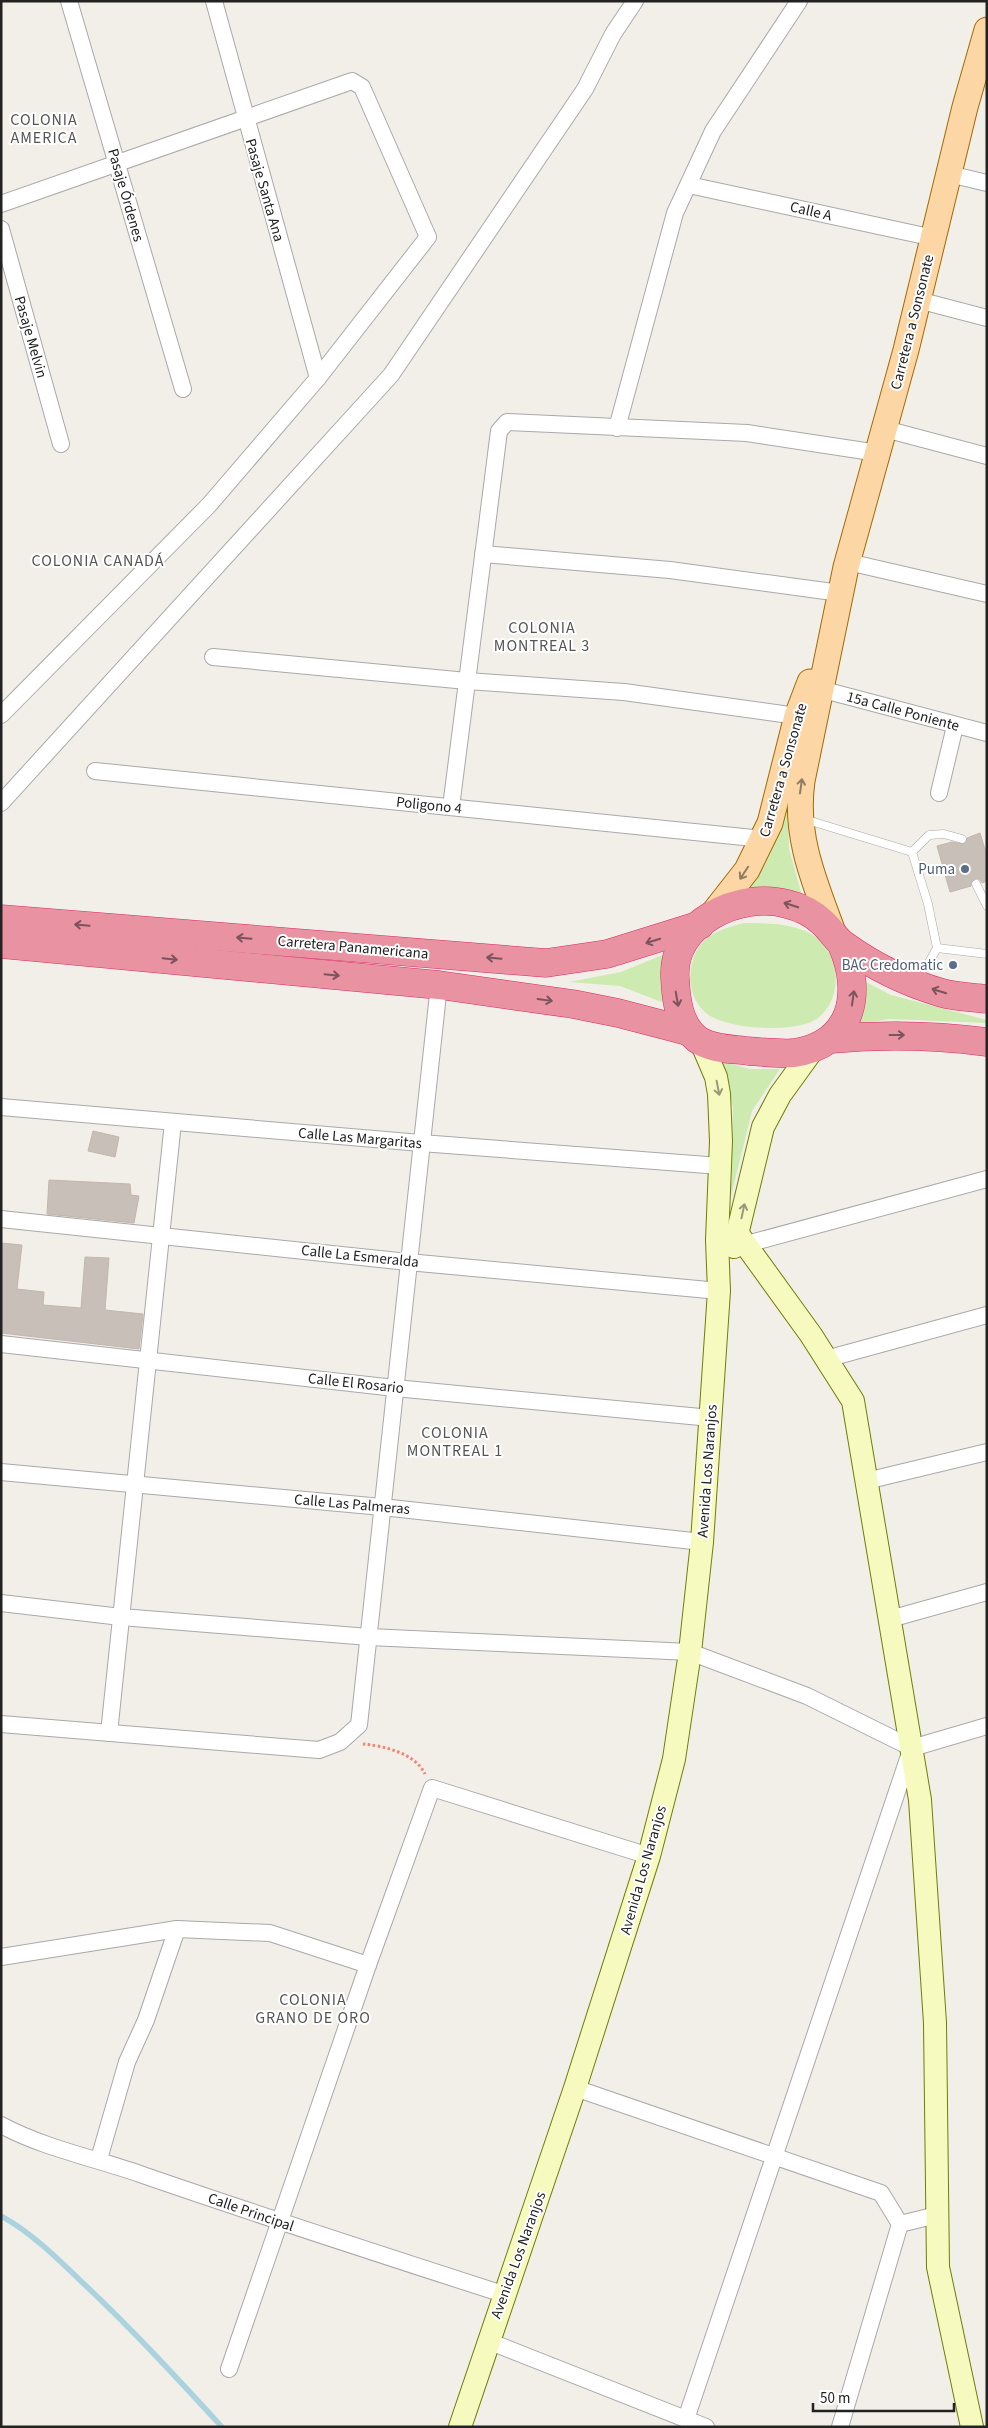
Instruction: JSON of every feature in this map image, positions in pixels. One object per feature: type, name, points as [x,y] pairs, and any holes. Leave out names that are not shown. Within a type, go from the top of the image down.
[{"type":"highway","points":[[822,1043],[842,1026],[851,1009],[854,990],[853,973],[838,940],[823,922],[807,911],[788,904],[768,900],[748,901],[729,907],[705,920],[688,938],[678,954],[674,972],[678,1008],[694,1037],[737,1050],[767,1053],[792,1053],[822,1043],[876,1035],[917,1035],[987,1042]]},
{"type":"highway","name":"Carretera Panamericana","points":[[1,919],[546,963],[607,954],[705,920]]},
{"type":"highway","points":[[838,940],[875,964],[910,981],[944,994],[987,999]]},
{"type":"highway","name":"Carretera Panamericana","points":[[1,944],[439,985],[618,1012],[694,1037]]},
{"type":"main road","name":"Carretera a Sonsonate","points":[[838,940],[812,872],[799,817],[802,781],[848,562],[885,429],[949,174],[985,44]]},
{"type":"main road","name":"Carretera a Sonsonate","points":[[705,920],[747,870],[763,839],[775,806],[797,716],[838,604]]},
{"type":"main road","name":"Avenida Los Naranjos","points":[[460,2427],[503,2294],[544,2183],[575,2088],[649,1856],[674,1759],[690,1652],[702,1542],[719,1291],[717,1240],[720,1166],[719,1094],[716,1077],[694,1037]]},
{"type":"main road","name":"Avenida Los Naranjos","points":[[719,1291],[742,1239],[763,1127],[780,1095],[822,1043]]},
{"type":"main road","points":[[742,1239],[853,1400],[920,1800],[936,2023],[938,2267],[972,2427]]},
{"type":"street","name":"Pasaje Órdenes","points":[[69,1],[183,389]]},
{"type":"street","name":"Pasaje Santa Ana","points":[[214,1],[318,378]]},
{"type":"street","points":[[1,803],[391,376],[585,89],[613,34],[634,1]]},
{"type":"street","points":[[617,428],[676,213],[713,131],[799,1]]},
{"type":"street","points":[[1,204],[352,81],[362,87],[428,237],[318,378],[209,505],[1,715]]},
{"type":"street","points":[[949,174],[987,183]]},
{"type":"street","name":"Calle A","points":[[689,184],[934,238]]},
{"type":"street","name":"Pasaje Melvin","points":[[1,229],[61,444]]},
{"type":"street","points":[[918,300],[987,318]]},
{"type":"street","points":[[451,807],[499,431],[506,422],[747,433],[878,453]]},
{"type":"street","points":[[885,429],[987,456]]},
{"type":"street","points":[[483,554],[670,570],[838,604]]},
{"type":"street","points":[[848,562],[987,594]]},
{"type":"street","points":[[213,657],[467,681],[624,692],[797,716]]},
{"type":"street","name":"15a Calle Poniente","points":[[820,689],[987,733]]},
{"type":"street","points":[[939,793],[955,726]]},
{"type":"street","name":"Poligono 4","points":[[95,771],[763,839]]},
{"type":"street","points":[[1,1724],[319,1750],[340,1742],[359,1725],[439,985]]},
{"type":"street","name":"Calle Las Margaritas","points":[[1,1107],[421,1143],[720,1166]]},
{"type":"street","points":[[109,1733],[173,1122]]},
{"type":"street","points":[[742,1239],[987,1179]]},
{"type":"street","name":"Calle La Esmeralda","points":[[1,1219],[408,1262],[719,1291]]},
{"type":"street","points":[[826,1359],[987,1315]]},
{"type":"street","name":"Calle El Rosario","points":[[1,1344],[395,1388],[711,1418]]},
{"type":"street","points":[[866,1481],[987,1452]]},
{"type":"street","name":"Calle Las Palmeras","points":[[1,1472],[135,1486],[382,1507],[702,1542]]},
{"type":"street","points":[[890,1619],[987,1592]]},
{"type":"street","points":[[1,1603],[121,1617],[369,1637],[690,1652],[807,1696],[912,1748],[987,1726]]},
{"type":"street","points":[[686,2419],[912,1748]]},
{"type":"street","points":[[229,2369],[368,1964],[432,1788],[649,1856]]},
{"type":"street","points":[[1,1957],[177,1929],[270,1934],[368,1964]]},
{"type":"street","points":[[98,2159],[127,2062],[146,2020],[177,1929]]},
{"type":"street","points":[[575,2088],[881,2193],[900,2224],[840,2427]]},
{"type":"street","name":"Calle Principal","points":[[1,2125],[42,2143],[98,2159],[280,2223],[503,2294]]},
{"type":"street","points":[[900,2224],[937,2215]]},
{"type":"street","points":[[488,2341],[706,2427]]},
{"type":"lane","points":[[799,817],[912,852]]},
{"type":"lane","points":[[912,852],[929,835],[944,834],[962,839]]},
{"type":"lane","points":[[910,981],[927,966],[937,948],[928,904],[912,852]]},
{"type":"lane","points":[[976,884],[987,906]]},
{"type":"lane","points":[[937,948],[987,954]]},
{"type":"path","points":[[340,1742],[377,1745],[402,1754],[422,1767],[432,1788]]},
{"type":"green space","points":[[794,764],[788,817],[789,849],[803,899],[742,890]]},
{"type":"green space","points":[[744,923],[794,927],[812,934],[828,949],[833,960],[835,985],[833,997],[819,1017],[798,1026],[771,1028],[741,1026],[715,1018],[706,1013],[699,1005],[691,986],[691,966],[694,956],[706,939],[715,933]]},
{"type":"green space","points":[[667,953],[661,978],[664,1003],[620,986],[569,982],[621,972]]},
{"type":"green space","points":[[866,982],[891,995],[987,1020],[987,1023],[889,1019],[857,1025],[865,1003]]},
{"type":"green space","points":[[721,1061],[750,1069],[780,1069],[752,1111],[731,1196],[733,1108]]},
{"type":"building","name":"Puma","points":[[980,833],[987,856],[987,881],[982,883],[979,879],[974,879],[971,886],[950,892],[937,846],[952,842],[964,844],[967,838]]},
{"type":"building","points":[[93,1131],[119,1137],[115,1157],[88,1151]]},
{"type":"building","points":[[49,1180],[130,1184],[131,1195],[139,1196],[134,1223],[47,1214]]},
{"type":"building","points":[[1,1243],[22,1245],[17,1289],[44,1292],[43,1305],[81,1308],[85,1257],[109,1258],[105,1310],[143,1314],[139,1349],[1,1333]]},
{"type":"waterway","points":[[1,2216],[34,2238],[102,2301],[222,2427]]},
{"type":"place","name":"Puma","points":[[965,869]]},
{"type":"place","name":"BAC Credomatic","points":[[953,965]]},
{"type":"district","name":"COLONIA AMERICA","points":[[44,128]]},
{"type":"district","name":"COLONIA CANADÁ","points":[[98,560]]},
{"type":"district","name":"COLONIA MONTREAL 3","points":[[542,636]]},
{"type":"district","name":"COLONIA MONTREAL 1","points":[[455,1441]]},
{"type":"district","name":"COLONIA GRANO DE ORO","points":[[313,2008]]}]
